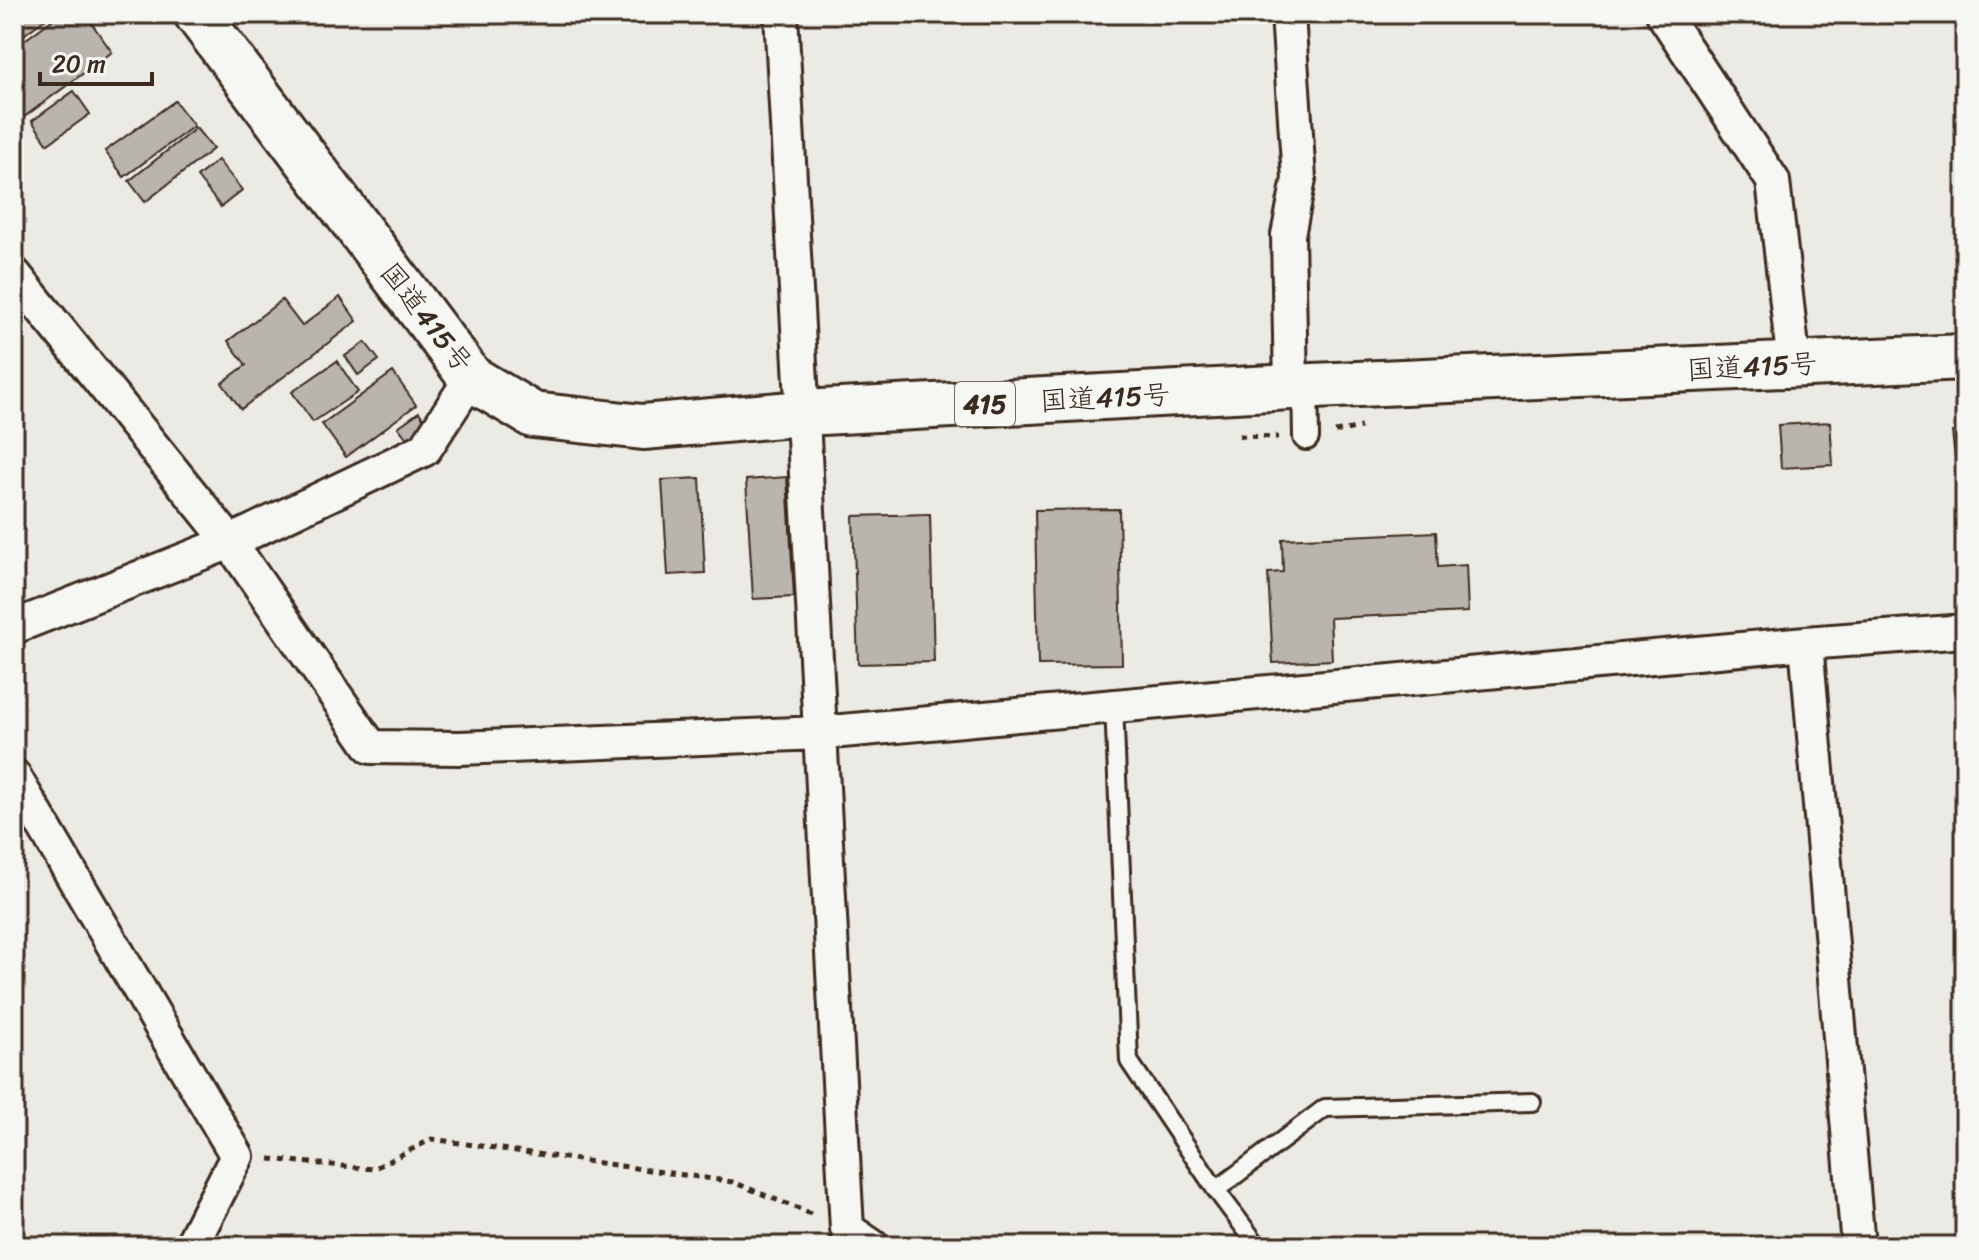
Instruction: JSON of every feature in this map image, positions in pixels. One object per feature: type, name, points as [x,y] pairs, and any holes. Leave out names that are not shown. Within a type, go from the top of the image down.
[{"type":"highway","name":"国道415号","points":[[197,14],[471,378],[533,415],[643,427],[803,413],[1291,387],[1965,357]]},
{"type":"street","points":[[781,14],[820,733],[860,1237]]},
{"type":"street","points":[[1288,14],[1299,179],[1288,235],[1291,387]]},
{"type":"street","points":[[1663,14],[1773,181],[1794,365]]},
{"type":"street","points":[[14,274],[230,542],[371,747],[460,748],[820,733],[1965,631]]},
{"type":"street","points":[[1304,342],[1306,437]]},
{"type":"street","points":[[14,627],[230,542],[425,449],[471,378]]},
{"type":"street","points":[[1806,643],[1858,1246]]},
{"type":"street","points":[[14,776],[237,1156],[191,1246]]},
{"type":"lane","points":[[1114,705],[1129,1061],[1216,1190],[1258,1246]]},
{"type":"lane","points":[[1216,1190],[1325,1108],[1532,1102]]},
{"type":"path","points":[[237,1156],[373,1169],[432,1139],[733,1182],[860,1237]]},
{"type":"building","points":[[14,14],[52,14],[14,42]]},
{"type":"building","points":[[60,14],[85,14],[112,52],[20,120],[14,112],[14,48]]},
{"type":"building","points":[[74,91],[90,114],[48,144],[32,121]]},
{"type":"building","points":[[175,101],[194,126],[124,177],[105,151]]},
{"type":"building","points":[[196,128],[213,149],[145,202],[129,181]]},
{"type":"building","points":[[218,160],[242,190],[221,207],[197,177]]},
{"type":"building","points":[[340,297],[357,321],[241,409],[222,383],[246,365],[228,341],[282,300],[302,326]]},
{"type":"building","points":[[365,342],[379,360],[358,375],[345,356]]},
{"type":"building","points":[[337,361],[358,392],[313,422],[292,392]]},
{"type":"building","points":[[393,372],[416,405],[346,457],[322,424]]},
{"type":"building","points":[[419,412],[432,431],[412,445],[398,427]]},
{"type":"building","points":[[1830,422],[1833,465],[1781,468],[1778,425]]},
{"type":"building","points":[[1965,430],[1965,508],[1961,508],[1952,432]]},
{"type":"building","points":[[787,477],[794,597],[753,599],[746,480]]},
{"type":"building","points":[[700,478],[705,573],[668,575],[662,480]]},
{"type":"building","points":[[1119,509],[1122,664],[1038,665],[1035,510]]},
{"type":"building","points":[[930,514],[934,662],[858,664],[853,516]]},
{"type":"building","points":[[1436,532],[1438,567],[1466,565],[1468,612],[1330,618],[1332,660],[1273,663],[1268,573],[1283,572],[1282,539]]}]
